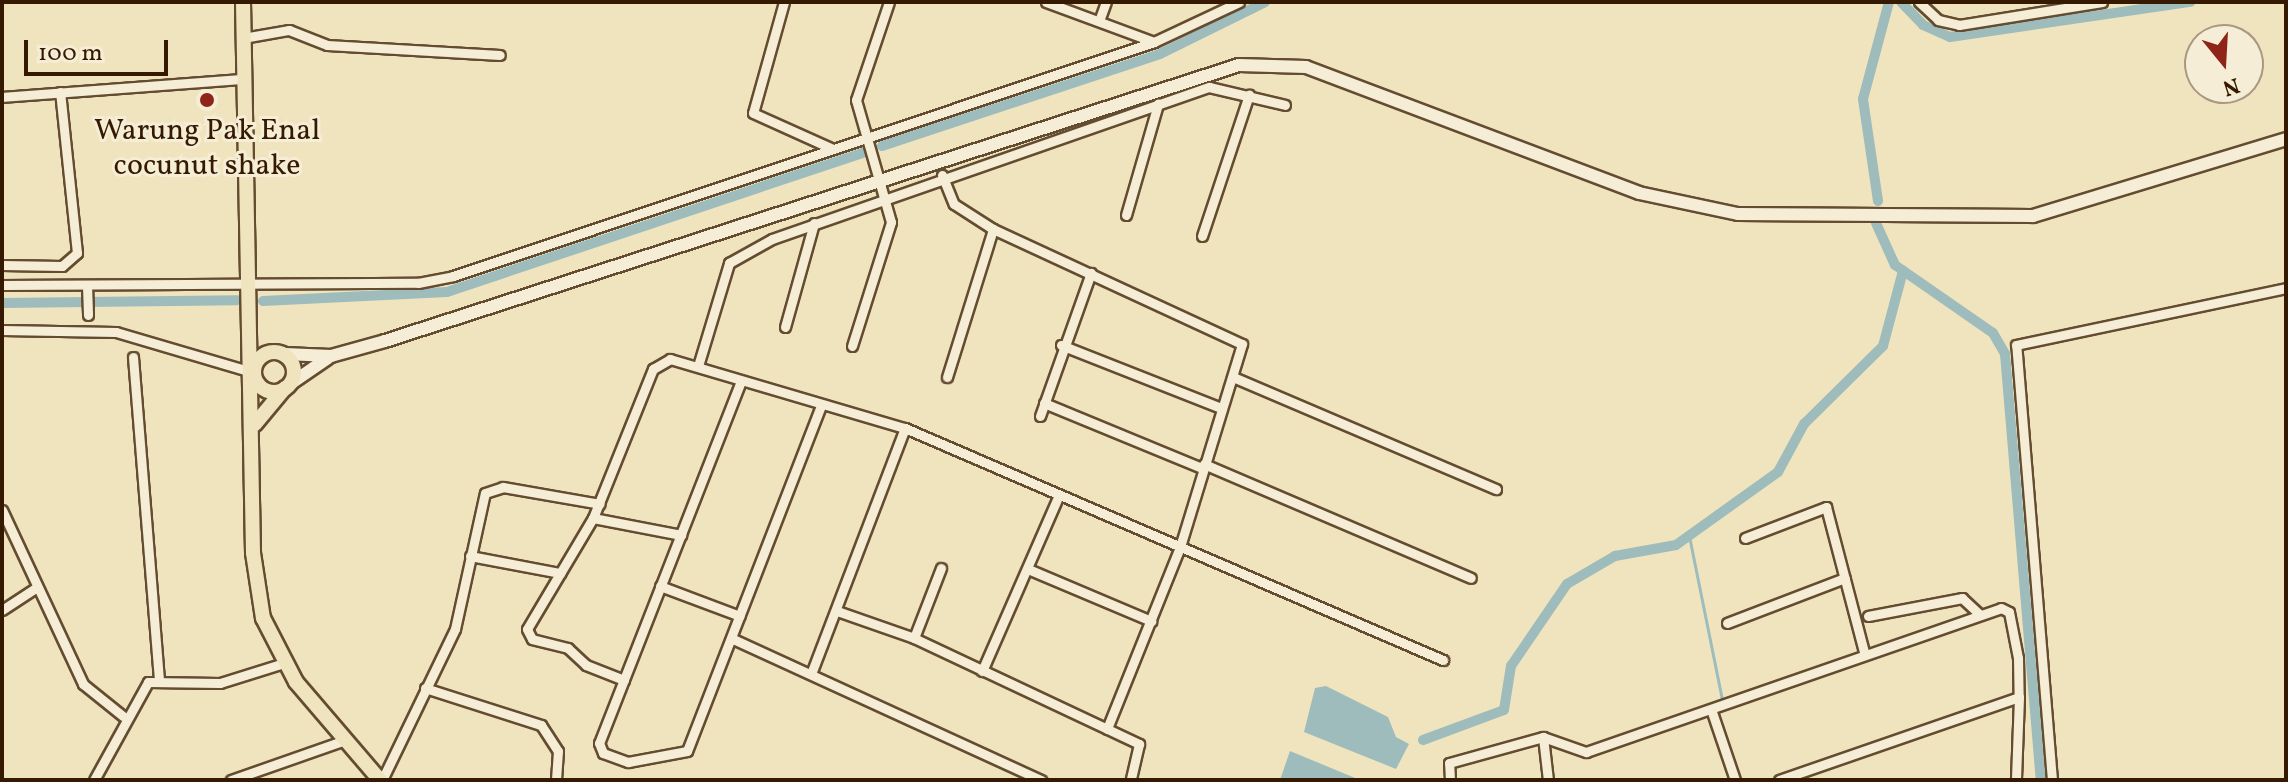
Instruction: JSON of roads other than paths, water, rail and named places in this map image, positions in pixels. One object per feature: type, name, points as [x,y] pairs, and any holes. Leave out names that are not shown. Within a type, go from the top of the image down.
[{"type":"main road","points":[[243,2],[255,425],[253,553],[263,618],[284,663],[381,780]]},
{"type":"main road","points":[[253,373],[266,391],[287,386],[331,356],[1189,76],[1263,63],[1326,74],[1639,193],[1738,214],[2033,216],[2286,139]]},
{"type":"main road","points":[[251,320],[294,371],[287,386],[255,425]]},
{"type":"main road","points":[[253,373],[260,356],[281,353],[331,356]]},
{"type":"street","points":[[784,2],[753,113],[833,149]]},
{"type":"street","points":[[852,346],[891,222],[887,196],[856,100],[889,2]]},
{"type":"street","points":[[1046,2],[1154,42]]},
{"type":"street","points":[[1099,21],[1106,2]]},
{"type":"street","points":[[2,285],[249,283],[453,276],[1154,42],[1239,2]]},
{"type":"street","points":[[1919,2],[1938,20],[1959,25],[2102,2]]},
{"type":"street","points":[[243,38],[289,30],[327,45],[500,55]]},
{"type":"street","points":[[2,97],[243,79]]},
{"type":"street","points":[[698,366],[729,263],[814,223],[942,175],[1209,87],[1285,105]]},
{"type":"street","points":[[2,265],[62,266],[77,253],[60,92]]},
{"type":"street","points":[[1202,236],[1249,95]]},
{"type":"street","points":[[1126,215],[1158,104]]},
{"type":"street","points":[[942,175],[954,204],[993,229],[1240,339],[1233,377],[1180,547],[1107,729]]},
{"type":"street","points":[[785,327],[814,223]]},
{"type":"street","points":[[947,377],[993,229]]},
{"type":"street","points":[[1040,416],[1061,345],[1091,273]]},
{"type":"street","points":[[87,285],[88,315]]},
{"type":"street","points":[[2052,780],[2016,350],[2023,340],[2286,288]]},
{"type":"street","points":[[2,330],[116,332],[253,373]]},
{"type":"street","points":[[1061,345],[1221,408]]},
{"type":"street","points":[[133,357],[159,678]]},
{"type":"street","points":[[624,680],[528,634],[600,504],[653,369],[667,359],[905,428],[1443,660]]},
{"type":"street","points":[[1233,377],[1496,489]]},
{"type":"street","points":[[741,381],[624,680],[600,750],[634,763],[678,758],[733,639],[821,405]]},
{"type":"street","points":[[1044,403],[1471,578]]},
{"type":"street","points":[[811,674],[905,428]]},
{"type":"street","points":[[381,780],[455,629],[482,498],[493,487],[600,504]]},
{"type":"street","points":[[982,671],[1059,495]]},
{"type":"street","points":[[1745,538],[1826,507],[1864,652]]},
{"type":"street","points":[[2,510],[83,684],[123,716]]},
{"type":"street","points":[[593,518],[681,535]]},
{"type":"street","points":[[470,556],[560,573]]},
{"type":"street","points":[[914,638],[941,568]]},
{"type":"street","points":[[1028,569],[1151,621]]},
{"type":"street","points":[[1727,623],[1845,578]]},
{"type":"street","points":[[660,586],[740,616]]},
{"type":"street","points":[[2,610],[37,587]]},
{"type":"street","points":[[1868,616],[1962,598],[1980,615]]},
{"type":"street","points":[[837,611],[914,638],[1139,744],[1131,780]]},
{"type":"street","points":[[1450,780],[1449,763],[1543,737],[1586,752],[1712,712],[1864,652],[1980,615],[2009,612],[2019,697],[2016,780]]},
{"type":"street","points":[[733,639],[1035,779]]},
{"type":"street","points":[[94,780],[123,716],[148,682],[159,678],[220,683],[284,663]]},
{"type":"street","points":[[425,688],[541,725],[558,751],[556,780]]},
{"type":"street","points":[[1779,780],[2019,697]]},
{"type":"street","points":[[1712,712],[1735,780]]},
{"type":"street","points":[[1543,737],[1548,780]]},
{"type":"street","points":[[231,780],[345,740]]},
{"type":"street","points":[[261,768],[264,780]]},
{"type":"water","points":[[1326,686],[1388,717],[1396,737],[1409,744],[1396,769],[1304,732],[1315,688]]},
{"type":"water","points":[[1290,751],[1360,780],[1280,780]]},
{"type":"waterway","points":[[882,146],[1160,54],[1265,2]]},
{"type":"waterway","points":[[1878,201],[1863,99],[1889,2]]},
{"type":"waterway","points":[[1901,2],[1923,25],[1950,37],[2190,2]]},
{"type":"waterway","points":[[263,301],[447,292],[871,150]]},
{"type":"waterway","points":[[1876,223],[1895,265],[1993,333],[2005,354],[2041,780]]},
{"type":"waterway","points":[[1423,740],[1504,710],[1511,666],[1567,584],[1615,556],[1676,545],[1778,472],[1804,424],[1883,346],[1903,271]]},
{"type":"waterway","points":[[2,303],[237,300]]},
{"type":"waterway","points":[[1689,536],[1722,699]]},
{"type":"place","name":"Warung Pak Enal cocunut shake","points":[[207,100]]}]
